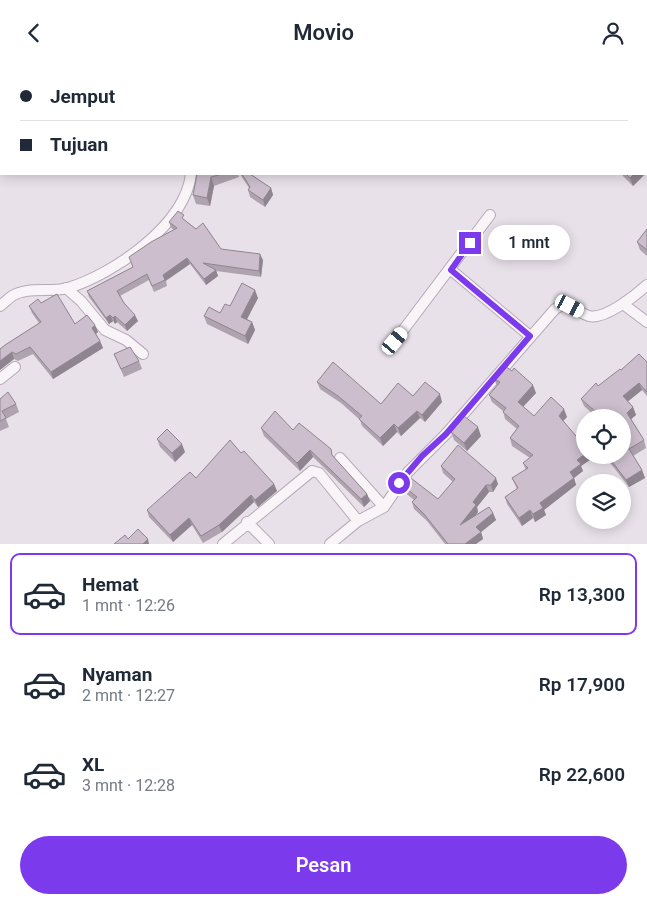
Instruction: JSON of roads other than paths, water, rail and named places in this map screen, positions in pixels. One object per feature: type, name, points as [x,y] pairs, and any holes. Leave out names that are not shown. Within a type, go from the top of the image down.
[{"type":"street","points":[[0,306],[13,295],[28,291],[48,292],[66,288],[85,282],[115,265],[160,232],[184,198],[190,185],[191,175]]},
{"type":"street","points":[[395,341],[451,270],[490,215]]},
{"type":"street","points":[[451,270],[530,336]]},
{"type":"street","points":[[330,544],[358,521],[384,507],[408,472],[446,434],[530,336],[560,305],[564,304],[594,316],[623,304],[647,285]]},
{"type":"street","points":[[66,288],[81,301],[100,325],[109,333],[126,340],[143,355]]},
{"type":"street","points":[[623,304],[647,322]]},
{"type":"street","points":[[0,379],[15,367]]},
{"type":"street","points":[[340,457],[384,507]]},
{"type":"street","points":[[223,544],[247,522],[312,471],[319,473],[358,521]]},
{"type":"street","points":[[247,522],[269,544]]}]
